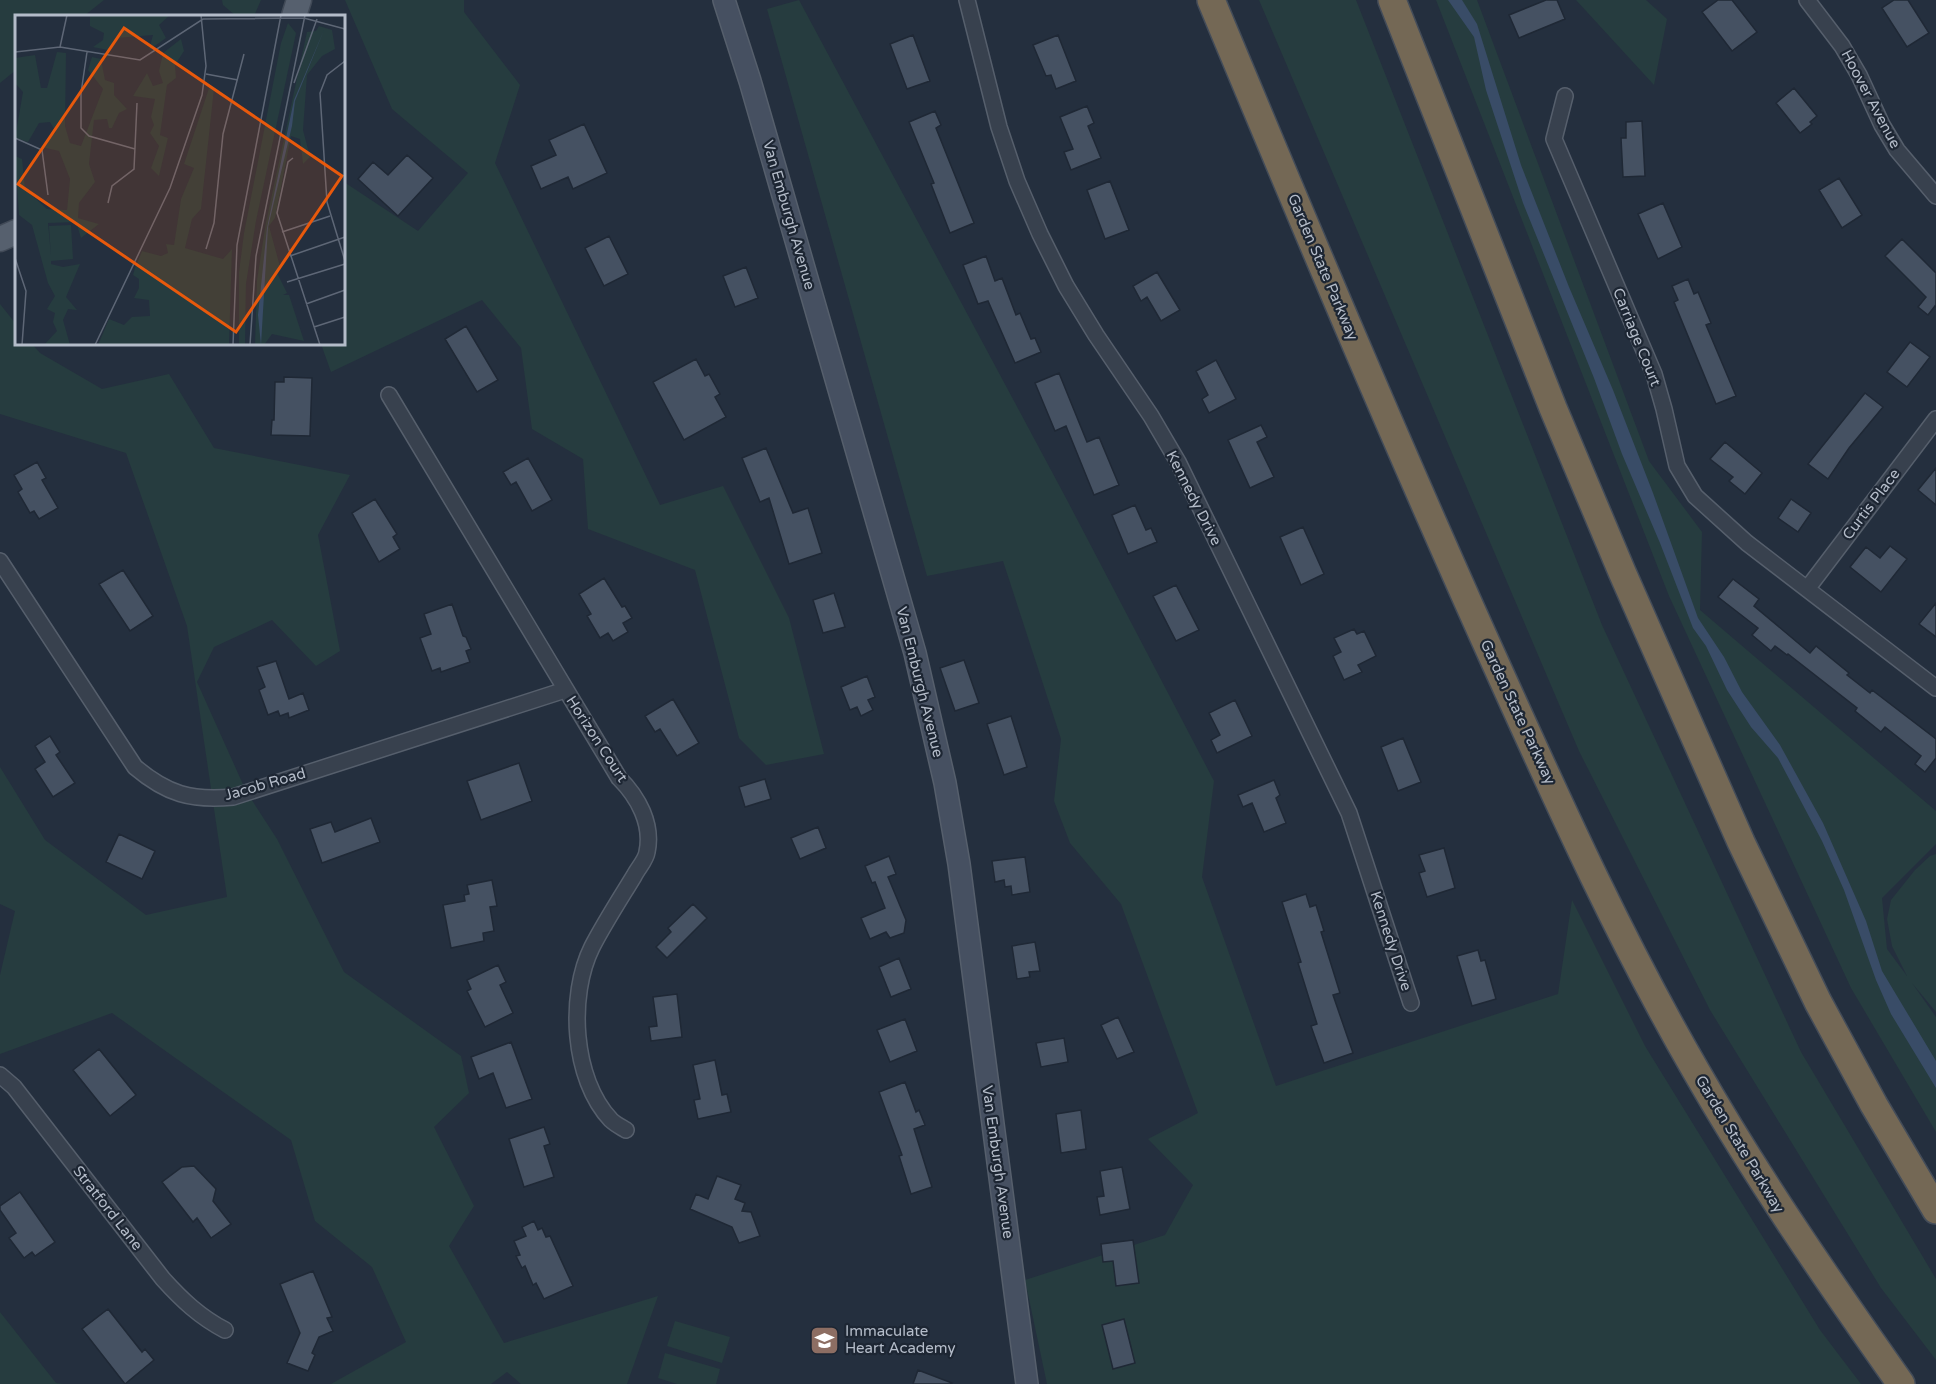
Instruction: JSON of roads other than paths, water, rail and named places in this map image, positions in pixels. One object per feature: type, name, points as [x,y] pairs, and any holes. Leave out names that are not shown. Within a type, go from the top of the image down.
[{"type":"highway","name":"Garden State Parkway","points":[[1211,0],[1339,307],[1438,534],[1564,814],[1636,963],[1695,1069],[1786,1218],[1901,1384]]},
{"type":"highway","points":[[1392,0],[1552,408],[1741,842],[1792,950],[1846,1055],[1936,1210]]},
{"type":"main road","points":[[294,15],[299,0]]},
{"type":"main road","name":"Van Emburgh Avenue","points":[[724,0],[750,81],[915,653],[932,725],[960,864],[1027,1384]]},
{"type":"main road","points":[[0,239],[15,232]]},
{"type":"street","name":"Kennedy Drive","points":[[967,0],[999,127],[1017,181],[1040,234],[1066,286],[1151,416],[1178,462],[1349,813],[1411,1003]]},
{"type":"street","name":"Hoover Avenue","points":[[1807,0],[1842,46],[1897,150],[1936,196]]},
{"type":"street","name":"Carriage Court","points":[[1565,96],[1554,139],[1654,374],[1677,466],[1695,496],[1762,555],[1936,688]]},
{"type":"street","name":"Horizon Court","points":[[389,394],[565,690],[619,778],[638,801],[645,817],[648,835],[647,854],[591,949],[577,1007],[580,1058],[594,1096],[611,1120],[626,1130]]},
{"type":"street","name":"Curtis Place","points":[[1807,589],[1936,419]]},
{"type":"street","name":"Jacob Road","points":[[0,561],[135,767],[168,790],[187,796],[209,799],[232,797],[565,690]]},
{"type":"street","name":"Stratford Lane","points":[[0,1075],[14,1087],[163,1279],[187,1305],[205,1319],[225,1330]]},
{"type":"water","points":[[1448,0],[1462,0],[1477,24],[1521,165],[1613,390],[1698,618],[1724,657],[1742,692],[1780,745],[1823,823],[1866,921],[1882,971],[1936,1061],[1936,1088],[1891,1014],[1876,980],[1844,890],[1822,841],[1778,758],[1751,727],[1727,690],[1706,646],[1693,628],[1523,203],[1486,90],[1474,37]]},
{"type":"place","name":"Immaculate Heart Academy","points":[[824,1340]]}]
